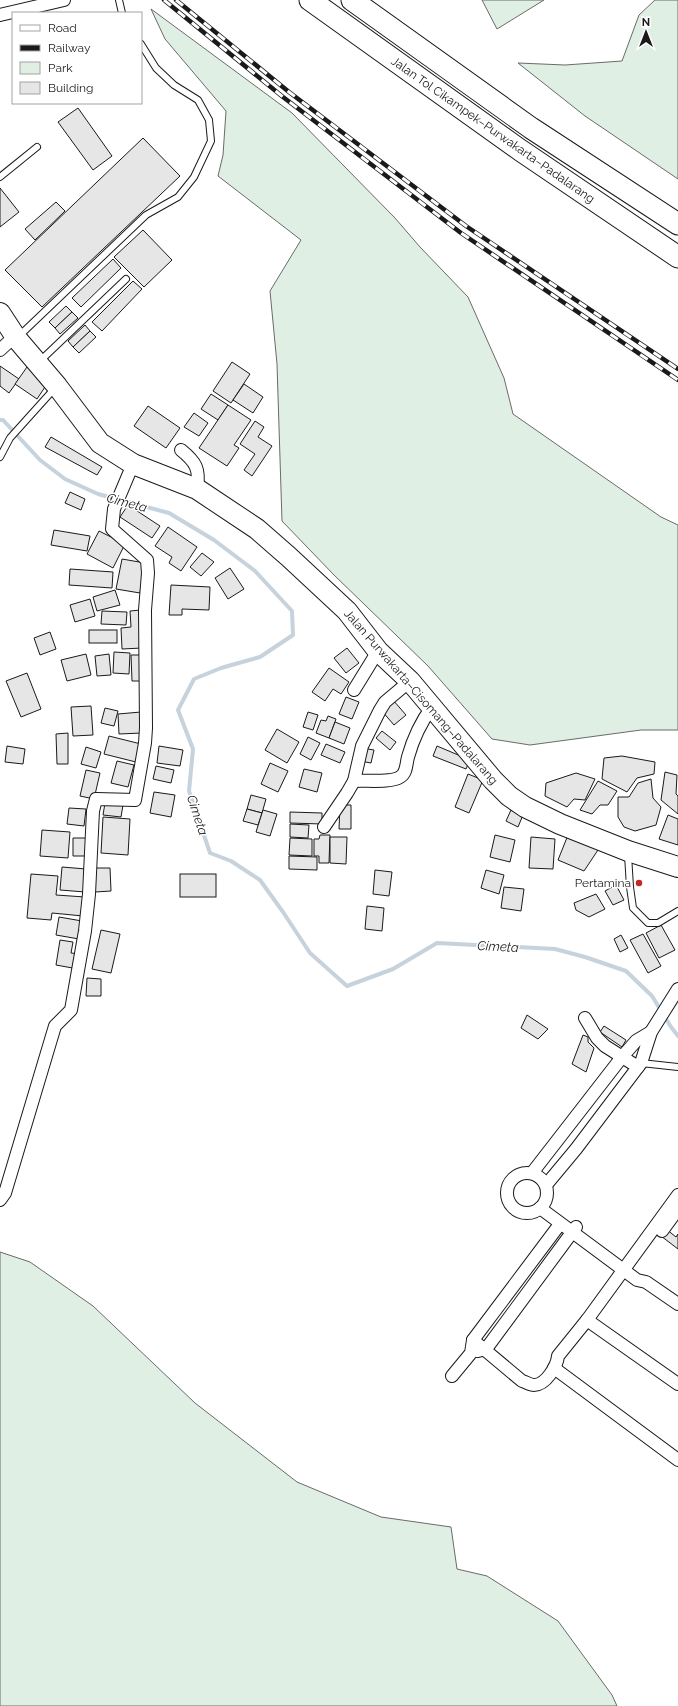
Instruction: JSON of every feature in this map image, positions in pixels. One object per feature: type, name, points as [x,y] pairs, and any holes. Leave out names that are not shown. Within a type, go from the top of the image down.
[{"type":"highway","name":"Jalan Tol Cikampek–Purwakarta–Padalarang","points":[[310,0],[520,150],[678,257]]},
{"type":"highway","name":"Jalan Tol Cikampek–Purwakarta–Padalarang","points":[[352,0],[531,128],[678,224]]},
{"type":"highway","name":"Jalan Purwakarta–Cisomang–Padalarang","points":[[0,313],[16,337],[37,364],[57,386],[100,444],[133,464],[197,489],[257,530],[289,557],[347,611],[378,651],[410,681],[493,780],[509,796],[525,807],[560,824],[628,851],[678,867]]},
{"type":"street","points":[[13,12],[64,0]]},
{"type":"street","points":[[0,15],[12,12]]},
{"type":"street","points":[[0,350],[16,337]]},
{"type":"street","points":[[181,450],[193,460],[196,467],[198,480],[197,489]]},
{"type":"street","points":[[0,1200],[5,1193],[55,1026],[71,1010],[85,931],[89,894],[93,811],[96,799],[134,800],[145,743],[145,610],[148,573],[147,560],[112,529],[114,509],[120,491],[133,464]]},
{"type":"street","points":[[354,690],[378,651]]},
{"type":"street","points":[[324,827],[348,793],[354,780],[362,746],[380,710],[385,702],[410,681]]},
{"type":"street","points":[[354,780],[389,780],[402,776],[422,720],[432,707]]},
{"type":"street","points":[[546,1185],[576,1149],[639,1065],[651,1032],[678,989]]},
{"type":"street","points":[[585,1018],[600,1042],[622,1057],[639,1065]]},
{"type":"street","points":[[532,1173],[622,1057],[636,1041],[651,1032]]},
{"type":"street","points":[[525,1172],[532,1173],[538,1176],[546,1185],[547,1198],[542,1206],[528,1213],[516,1210],[508,1201],[506,1188],[513,1177],[525,1172]]},
{"type":"street","points":[[473,1340],[486,1349],[522,1380],[531,1385],[536,1385],[543,1382],[556,1365],[558,1356],[590,1322],[629,1269],[674,1214],[678,1195]]},
{"type":"street","points":[[542,1206],[560,1224],[574,1230]]},
{"type":"street","points":[[542,1206],[629,1269],[637,1280],[646,1282],[678,1304]]},
{"type":"street","points":[[452,1376],[471,1353],[473,1340],[560,1224]]},
{"type":"street","points":[[471,1353],[486,1349],[574,1230]]},
{"type":"street","points":[[590,1322],[678,1384]]},
{"type":"street","points":[[556,1365],[678,1460]]},
{"type":"lane","points":[[119,0],[122,12]]},
{"type":"lane","points":[[16,337],[146,215],[178,196],[194,177],[211,141],[209,120],[198,100],[174,86],[156,68],[142,46]]},
{"type":"lane","points":[[0,177],[37,148]]},
{"type":"lane","points":[[37,364],[126,279]]},
{"type":"lane","points":[[0,457],[10,438],[31,412],[57,386]]},
{"type":"lane","points":[[628,851],[633,908],[648,923],[658,923],[678,911]]},
{"type":"lane","points":[[639,1065],[678,1067]]},
{"type":"green space","points":[[482,0],[544,0],[497,29]]},
{"type":"green space","points":[[655,0],[678,0],[678,179],[585,116],[518,63],[565,65],[622,61],[639,15]]},
{"type":"green space","points":[[151,9],[292,113],[395,218],[420,247],[468,297],[504,378],[513,414],[661,517],[678,525],[678,730],[641,730],[530,745],[492,739],[428,666],[334,575],[282,521],[277,364],[270,291],[301,240],[218,176],[223,155],[226,111],[165,39]]},
{"type":"green space","points":[[0,1252],[30,1262],[93,1306],[195,1403],[297,1482],[381,1517],[451,1527],[457,1569],[487,1576],[558,1621],[612,1695],[617,1706],[0,1706]]},
{"type":"building","points":[[78,108],[112,156],[93,170],[58,122]]},
{"type":"building","points":[[143,138],[180,176],[42,307],[5,270]]},
{"type":"building","points":[[0,188],[19,212],[0,227]]},
{"type":"building","points":[[56,202],[65,211],[35,240],[25,229]]},
{"type":"building","points":[[143,230],[172,260],[144,287],[114,257]]},
{"type":"building","points":[[113,259],[121,268],[81,307],[72,298]]},
{"type":"building","points":[[133,281],[142,289],[102,331],[92,322]]},
{"type":"building","points":[[66,306],[72,312],[55,328],[49,322]]},
{"type":"building","points":[[72,312],[78,318],[60,334],[55,328]]},
{"type":"building","points":[[85,325],[90,331],[73,347],[68,341]]},
{"type":"building","points":[[90,331],[96,337],[79,353],[73,347]]},
{"type":"building","points":[[232,362],[250,374],[231,403],[213,391]]},
{"type":"building","points":[[0,366],[19,379],[9,393],[0,386]]},
{"type":"building","points":[[27,367],[49,381],[37,399],[15,384]]},
{"type":"building","points":[[244,384],[263,397],[253,413],[233,400]]},
{"type":"building","points":[[211,394],[228,405],[218,420],[201,409]]},
{"type":"building","points":[[228,405],[251,420],[234,445],[239,448],[227,466],[199,448]]},
{"type":"building","points":[[148,406],[180,428],[166,448],[134,426]]},
{"type":"building","points":[[194,413],[208,423],[199,436],[184,427]]},
{"type":"building","points":[[255,421],[264,427],[258,437],[272,446],[252,476],[244,470],[255,454],[240,444]]},
{"type":"building","points":[[51,437],[102,467],[97,475],[45,447]]},
{"type":"building","points":[[70,492],[85,499],[81,510],[65,503]]},
{"type":"building","points":[[128,505],[160,526],[152,538],[120,517]]},
{"type":"building","points":[[168,527],[197,547],[181,571],[169,563],[172,557],[155,546]]},
{"type":"building","points":[[54,530],[90,536],[87,551],[51,545]]},
{"type":"building","points":[[99,531],[125,544],[113,568],[87,554]]},
{"type":"building","points":[[202,553],[214,562],[201,576],[190,567]]},
{"type":"building","points":[[122,559],[145,563],[140,593],[116,589]]},
{"type":"building","points":[[230,568],[244,589],[228,599],[215,578]]},
{"type":"building","points":[[70,569],[113,572],[112,588],[69,585]]},
{"type":"building","points":[[171,585],[210,587],[209,610],[182,609],[182,615],[169,615]]},
{"type":"building","points":[[115,590],[120,605],[97,611],[93,597]]},
{"type":"building","points":[[90,599],[95,616],[75,622],[70,605]]},
{"type":"building","points":[[141,610],[142,648],[122,649],[121,628],[131,627],[130,611]]},
{"type":"building","points":[[102,611],[127,612],[126,625],[101,624]]},
{"type":"building","points":[[89,630],[117,630],[117,643],[89,643]]},
{"type":"building","points":[[50,632],[56,649],[40,655],[34,638]]},
{"type":"building","points":[[347,648],[359,663],[346,673],[334,658]]},
{"type":"building","points":[[114,652],[130,653],[129,674],[113,673]]},
{"type":"building","points":[[86,654],[91,675],[67,681],[61,660]]},
{"type":"building","points":[[109,654],[111,675],[97,676],[95,656]]},
{"type":"building","points":[[131,655],[144,655],[144,681],[132,681]]},
{"type":"building","points":[[329,668],[349,682],[341,694],[333,689],[325,701],[312,692]]},
{"type":"building","points":[[27,673],[41,709],[21,717],[6,681]]},
{"type":"building","points":[[346,697],[359,702],[352,719],[339,714]]},
{"type":"building","points":[[393,700],[406,715],[394,725],[381,710]]},
{"type":"building","points":[[91,706],[93,735],[73,736],[71,707]]},
{"type":"building","points":[[105,708],[118,711],[114,726],[101,723]]},
{"type":"building","points":[[141,712],[142,733],[119,734],[118,714]]},
{"type":"building","points":[[308,712],[318,715],[313,730],[303,727]]},
{"type":"building","points":[[328,716],[336,719],[329,738],[316,733],[321,720],[326,721]]},
{"type":"building","points":[[335,722],[350,728],[344,744],[329,738]]},
{"type":"building","points":[[277,729],[299,742],[287,763],[265,750]]},
{"type":"building","points":[[382,731],[396,742],[390,750],[376,738]]},
{"type":"building","points":[[68,733],[68,764],[57,764],[56,734]]},
{"type":"building","points":[[109,736],[141,744],[136,762],[104,754]]},
{"type":"building","points":[[308,737],[320,743],[311,760],[300,754]]},
{"type":"building","points":[[326,744],[345,752],[340,763],[321,755]]},
{"type":"building","points":[[7,746],[25,749],[23,764],[5,762]]},
{"type":"building","points":[[159,746],[183,750],[180,766],[157,763]]},
{"type":"building","points":[[437,746],[470,760],[466,769],[433,756]]},
{"type":"building","points":[[86,747],[101,752],[96,768],[81,764]]},
{"type":"building","points":[[362,748],[374,750],[371,763],[360,761]]},
{"type":"building","points":[[622,756],[655,762],[654,774],[637,778],[627,792],[602,779],[604,758]]},
{"type":"building","points":[[117,761],[134,765],[128,787],[111,783]]},
{"type":"building","points":[[270,763],[288,771],[278,792],[261,784]]},
{"type":"building","points":[[156,766],[174,770],[171,783],[153,779]]},
{"type":"building","points":[[304,769],[322,773],[317,792],[299,787]]},
{"type":"building","points":[[86,770],[100,773],[94,799],[80,796]]},
{"type":"building","points":[[665,772],[677,775],[676,794],[678,796],[678,814],[661,800]]},
{"type":"building","points":[[576,773],[595,779],[585,800],[574,799],[567,807],[545,796],[546,783]]},
{"type":"building","points":[[468,774],[483,780],[469,813],[455,807]]},
{"type":"building","points":[[651,779],[653,798],[661,807],[656,825],[635,831],[624,827],[618,817],[618,797],[629,797],[638,783]]},
{"type":"building","points":[[598,781],[617,791],[608,805],[600,805],[592,814],[580,810]]},
{"type":"building","points":[[154,792],[175,795],[171,817],[150,813]]},
{"type":"building","points":[[251,795],[266,799],[262,813],[247,809]]},
{"type":"building","points":[[105,803],[123,805],[121,817],[103,815]]},
{"type":"building","points":[[340,805],[351,805],[351,829],[339,829]]},
{"type":"building","points":[[69,808],[86,809],[84,826],[67,824]]},
{"type":"building","points":[[247,809],[262,813],[258,825],[243,821]]},
{"type":"building","points":[[263,810],[277,814],[270,836],[256,832]]},
{"type":"building","points":[[511,810],[523,815],[518,827],[506,821]]},
{"type":"building","points":[[290,812],[322,813],[322,824],[290,823]]},
{"type":"building","points":[[668,815],[678,819],[678,845],[659,839]]},
{"type":"building","points":[[103,817],[130,819],[128,855],[101,853]]},
{"type":"building","points":[[290,824],[309,825],[308,838],[290,837]]},
{"type":"building","points":[[42,830],[70,832],[68,858],[40,856]]},
{"type":"building","points":[[320,835],[330,835],[329,863],[319,863],[319,856],[314,856],[314,839],[319,839]]},
{"type":"building","points":[[495,835],[515,840],[510,862],[490,857]]},
{"type":"building","points":[[568,835],[600,847],[584,871],[558,860]]},
{"type":"building","points":[[330,837],[347,837],[346,864],[330,863]]},
{"type":"building","points":[[531,837],[555,839],[553,869],[529,868]]},
{"type":"building","points":[[73,838],[87,838],[86,856],[73,856]]},
{"type":"building","points":[[290,838],[312,839],[312,856],[289,855]]},
{"type":"building","points":[[289,856],[317,857],[317,870],[289,869]]},
{"type":"building","points":[[62,867],[86,869],[85,892],[60,890]]},
{"type":"building","points":[[95,868],[110,868],[111,891],[95,892]]},
{"type":"building","points":[[375,870],[392,872],[389,896],[373,894]]},
{"type":"building","points":[[486,870],[504,875],[499,894],[481,888]]},
{"type":"building","points":[[31,874],[58,876],[56,895],[85,897],[83,916],[52,913],[51,920],[27,918]]},
{"type":"building","points":[[180,874],[216,874],[216,897],[180,897]]},
{"type":"building","points":[[616,885],[624,900],[613,905],[605,891]]},
{"type":"building","points":[[504,887],[524,889],[521,911],[501,908]]},
{"type":"building","points":[[596,894],[605,909],[589,917],[576,910],[574,903]]},
{"type":"building","points":[[367,906],[384,908],[382,931],[365,929]]},
{"type":"building","points":[[59,917],[82,921],[79,939],[56,935]]},
{"type":"building","points":[[661,925],[675,950],[659,958],[646,933]]},
{"type":"building","points":[[101,930],[120,934],[111,973],[92,969]]},
{"type":"building","points":[[643,934],[661,966],[648,973],[630,940]]},
{"type":"building","points":[[621,935],[628,948],[620,952],[614,939]]},
{"type":"building","points":[[60,940],[73,942],[71,953],[80,954],[78,969],[56,965]]},
{"type":"building","points":[[87,978],[101,979],[101,996],[86,996]]},
{"type":"building","points":[[527,1015],[548,1029],[538,1039],[521,1028]]},
{"type":"building","points":[[604,1026],[626,1040],[622,1047],[600,1032]]},
{"type":"building","points":[[583,1035],[588,1037],[588,1042],[594,1048],[586,1072],[572,1064]]},
{"type":"building","points":[[666,1229],[676,1237],[678,1234],[678,1249],[661,1236]]},
{"type":"waterway","name":"Cimeta","points":[[0,420],[3,420],[40,460],[65,479],[98,494],[169,513],[214,540],[255,571],[292,611],[293,635],[260,657],[221,668],[194,679],[178,710],[193,749],[189,791],[210,853],[231,861],[260,880],[310,953],[347,986],[393,969],[437,943],[555,949],[585,957],[626,971],[652,996],[678,1036]]},
{"type":"railway","points":[[164,0],[283,97],[461,233],[678,380]]},
{"type":"railway","points":[[176,0],[289,92],[466,226],[678,369]]},
{"type":"place","name":"Pertamina","points":[[639,883]]}]
